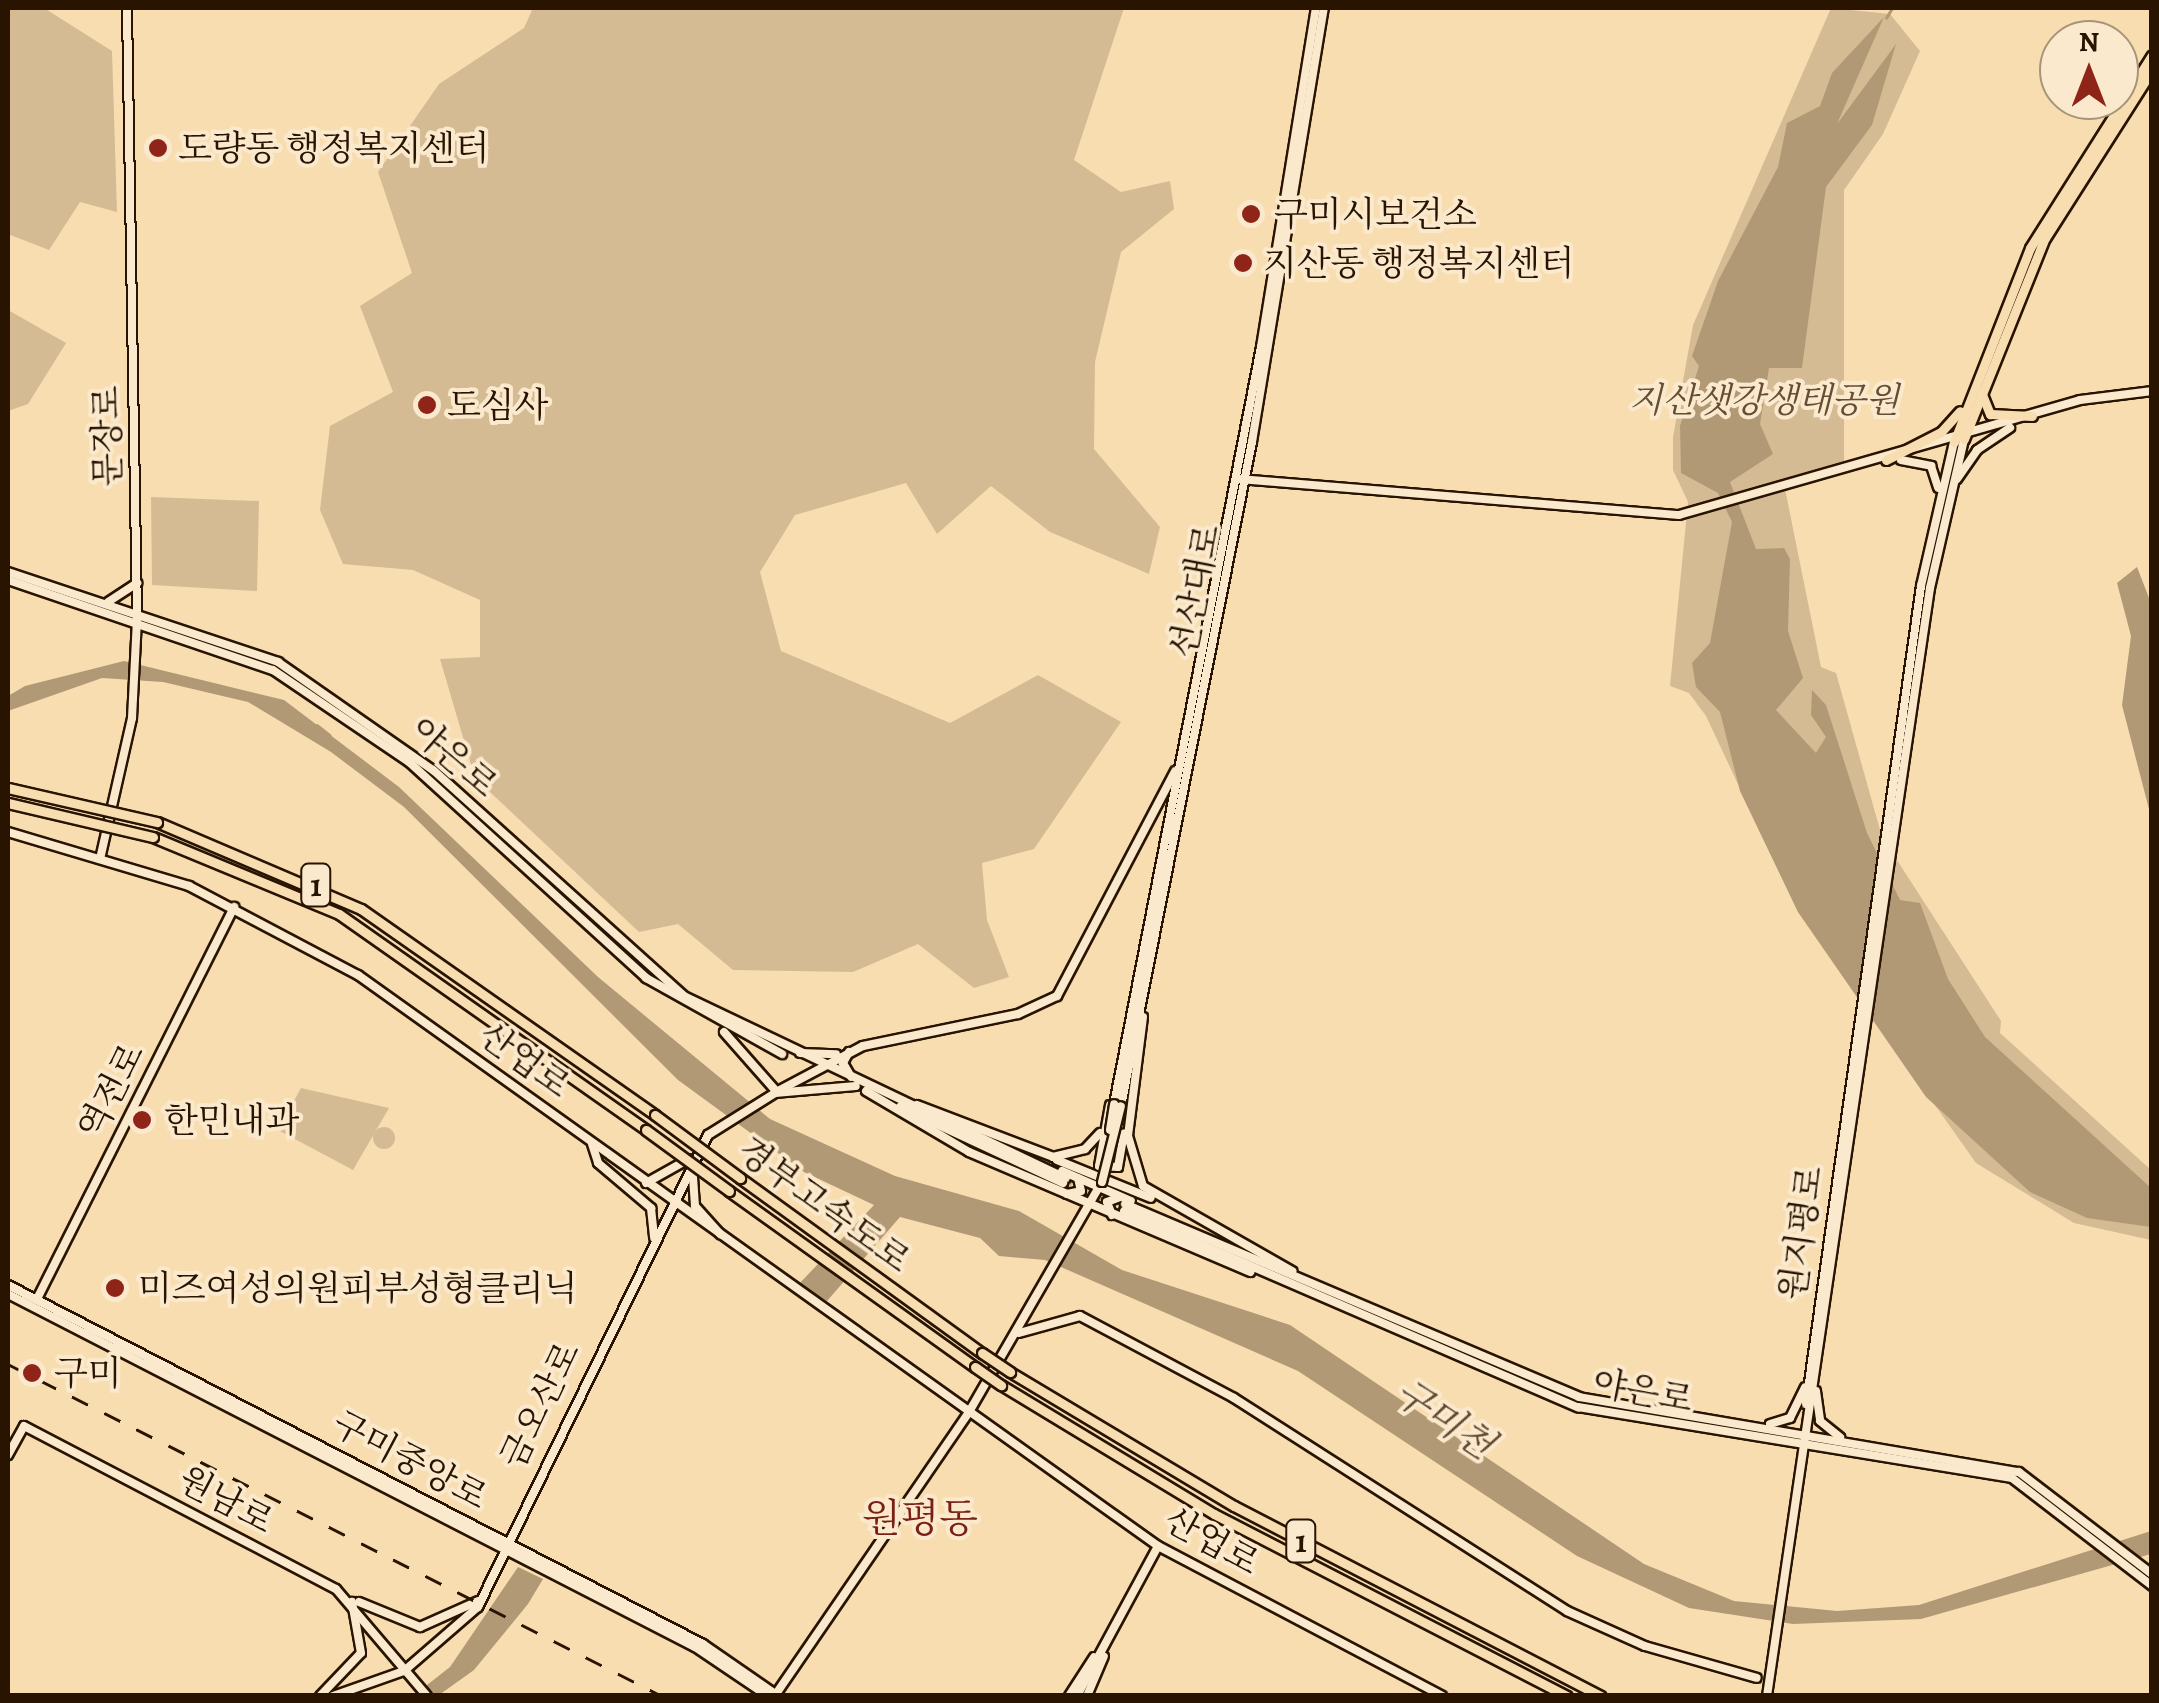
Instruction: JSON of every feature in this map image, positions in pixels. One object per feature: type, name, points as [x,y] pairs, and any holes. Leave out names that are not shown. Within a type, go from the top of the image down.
[{"type":"highway","points":[[1959,441],[1970,391],[2038,234],[2152,55]]},
{"type":"highway","points":[[1959,441],[2067,197],[2152,70]]},
{"type":"highway","points":[[1982,384],[1990,414],[2032,416]]},
{"type":"highway","points":[[1886,460],[1941,432],[1970,391]]},
{"type":"highway","name":"경부고속도로","points":[[8,788],[157,822],[327,890],[506,1006],[1010,1372],[1234,1506],[1602,1696]]},
{"type":"highway","name":"경부고속도로","points":[[8,804],[153,837],[324,906],[455,990],[1002,1386],[1214,1514],[1567,1696]]},
{"type":"street","name":"문장로","points":[[100,859],[133,690],[136,650],[126,8]]},
{"type":"street","name":"선산대로","points":[[1102,1185],[1148,968],[1179,763],[1240,479],[1316,8]]},
{"type":"street","name":"선산대로","points":[[1118,1105],[1135,993],[1240,479],[1324,8]]},
{"type":"street","points":[[1240,479],[1626,517],[1696,512],[1959,441],[2032,416],[2152,391]]},
{"type":"street","points":[[1942,506],[1976,450],[2032,416]]},
{"type":"street","points":[[1942,506],[1959,441]]},
{"type":"street","points":[[1886,460],[1931,466],[1942,506]]},
{"type":"street","name":"원지평로","points":[[1767,1696],[1895,796],[1942,506]]},
{"type":"street","name":"야은로","points":[[8,572],[107,602],[254,659],[371,733],[601,941],[706,1017],[894,1099],[1062,1184]]},
{"type":"street","name":"야은로","points":[[8,580],[251,650],[309,682],[433,770],[638,961],[718,1018],[815,1066]]},
{"type":"street","points":[[107,602],[137,583]]},
{"type":"street","points":[[815,1066],[847,1052],[1018,1014],[1068,982],[1179,763]]},
{"type":"street","points":[[1157,808],[1175,806]]},
{"type":"street","name":"산업로","points":[[8,832],[100,859],[234,907],[358,975],[642,1183],[1158,1546],[1442,1696]]},
{"type":"street","name":"역전로","points":[[37,1299],[234,907]]},
{"type":"street","points":[[1135,993],[1098,1165],[1116,1168],[1130,1100],[1148,968]]},
{"type":"street","points":[[706,1017],[764,1066],[776,1092],[857,1084]]},
{"type":"street","points":[[787,1050],[847,1052]]},
{"type":"street","points":[[847,1052],[844,1068],[857,1084]]},
{"type":"street","name":"금오산로","points":[[333,1696],[404,1670],[484,1596],[502,1546],[673,1202],[692,1156],[714,1130],[815,1066]]},
{"type":"street","name":"야은로","points":[[857,1084],[1062,1184]]},
{"type":"street","points":[[894,1099],[1160,1202],[1353,1303]]},
{"type":"street","points":[[1130,1100],[1132,1164],[1160,1202]]},
{"type":"street","points":[[928,1115],[1102,1185],[1124,1204]]},
{"type":"street","points":[[1044,1154],[1077,1153],[1105,1125]]},
{"type":"street","points":[[592,1144],[598,1163],[651,1208],[654,1238]]},
{"type":"street","points":[[642,1183],[692,1156],[695,1206],[729,1244]]},
{"type":"street","points":[[1062,1184],[1079,1194],[1078,1178]]},
{"type":"street","points":[[1062,1184],[1092,1207],[1112,1216],[1391,1329]]},
{"type":"street","points":[[774,1695],[969,1412],[1019,1333],[1102,1185]]},
{"type":"street","points":[[1112,1216],[1107,1202],[1124,1204],[1305,1279]]},
{"type":"street","name":"야은로","points":[[1124,1204],[1580,1397],[1756,1426],[1803,1438],[1844,1439],[1993,1464],[2073,1508],[2152,1574]]},
{"type":"street","name":"야은로","points":[[1124,1204],[1391,1329],[1578,1407],[1803,1438],[1995,1472],[2062,1509],[2152,1586]]},
{"type":"street","name":"구미중앙로","points":[[8,1285],[502,1546]]},
{"type":"street","name":"구미중앙로","points":[[8,1294],[703,1644],[774,1695]]},
{"type":"street","points":[[1019,1333],[1080,1316],[1234,1398],[1567,1611],[1645,1646],[1758,1678]]},
{"type":"street","points":[[1756,1426],[1790,1418],[1812,1380]]},
{"type":"street","points":[[1812,1380],[1820,1421],[1844,1439]]},
{"type":"street","name":"원남로","points":[[8,1454],[24,1426],[351,1598],[427,1696]]},
{"type":"street","points":[[1073,1696],[1091,1671],[1158,1546]]},
{"type":"street","points":[[351,1598],[420,1627],[484,1596]]},
{"type":"street","points":[[320,1696],[361,1653],[351,1598]]},
{"type":"street","points":[[1073,1696],[1112,1633]]},
{"type":"street","points":[[1087,1696],[1112,1633]]},
{"type":"green space","points":[[8,8],[44,8],[112,51],[117,212],[80,202],[49,250],[8,234]]},
{"type":"green space","points":[[533,8],[1124,8],[1074,160],[1121,192],[1170,181],[1174,209],[1121,252],[1095,362],[1094,449],[1160,527],[1149,574],[1050,532],[991,486],[937,534],[906,483],[795,515],[760,572],[781,651],[950,723],[1038,675],[1121,722],[1034,849],[982,863],[987,920],[1009,977],[974,988],[918,944],[853,972],[733,970],[678,924],[639,932],[475,778],[440,659],[480,657],[480,600],[413,570],[343,564],[320,510],[330,426],[393,392],[360,306],[412,273],[378,172],[439,84],[524,28]]},
{"type":"green space","name":"지산샛강생태공원","points":[[1831,8],[1890,14],[1920,51],[1883,134],[1844,190],[1844,461],[1783,479],[1821,667],[1836,673],[1882,837],[2001,1021],[2000,1033],[2151,1170],[2151,1240],[2074,1223],[1976,1163],[1798,912],[1706,716],[1689,693],[1670,686],[1688,502],[1673,470],[1673,437],[1693,325]]},
{"type":"green space","points":[[8,310],[66,343],[28,404],[8,411]]},
{"type":"green space","points":[[151,497],[259,501],[257,591],[152,585]]},
{"type":"green space","points":[[301,1088],[389,1108],[353,1170],[278,1130]]},
{"type":"green space","points":[[384,1127],[392,1130],[392,1146],[384,1149],[376,1146],[373,1138],[376,1130]]},
{"type":"shaded area","name":"지산샛강생태공원","points":[[1884,17],[1837,124],[1896,44],[1872,125],[1826,187],[1802,368],[1769,368],[1760,424],[1773,454],[1730,482],[1756,549],[1784,548],[1790,559],[1788,631],[1803,678],[1776,710],[1816,753],[1826,737],[1811,715],[1812,690],[1826,705],[1867,833],[1900,900],[1920,903],[1948,979],[1985,1037],[2151,1188],[2151,1227],[2087,1218],[2030,1192],[1926,1097],[1798,912],[1740,791],[1720,712],[1696,687],[1692,663],[1710,643],[1732,522],[1718,493],[1681,473],[1680,426],[1699,366],[1692,356],[1718,281],[1778,167],[1787,123],[1820,106],[1832,73]]},
{"type":"shaded area","points":[[2137,567],[2151,603],[2151,817],[2122,705],[2131,636],[2117,583]]},
{"type":"shaded area","points":[[124,661],[284,700],[399,787],[598,977],[770,1119],[895,1176],[1019,1211],[1122,1270],[1290,1325],[1644,1564],[1734,1601],[1837,1611],[1919,1605],[2151,1531],[2151,1554],[1921,1619],[1793,1624],[1689,1608],[1577,1556],[1298,1371],[1045,1260],[999,1256],[980,1238],[900,1217],[827,1301],[798,1285],[874,1205],[804,1172],[678,1080],[404,807],[331,752],[248,702],[163,682],[102,678],[8,711],[8,696],[25,686]]},
{"type":"shaded area","points":[[518,1567],[543,1579],[528,1604],[474,1670],[439,1695],[413,1696],[450,1667]]},
{"type":"waterway","points":[[1886,18],[1892,8]]},
{"type":"waterway","points":[[317,725],[330,735]]},
{"type":"tunnel","points":[[1066,1178],[1125,1204]]},
{"type":"tunnel","points":[[1063,1183],[1124,1211]]},
{"type":"railway","points":[[8,1364],[662,1696]]},
{"type":"place","name":"도량동 행정복지센터","points":[[158,148]]},
{"type":"place","name":"구미시보건소","points":[[1251,214]]},
{"type":"place","name":"지산동 행정복지센터","points":[[1243,263]]},
{"type":"place","name":"도심사","points":[[427,405]]},
{"type":"place","name":"한민내과","points":[[142,1120]]},
{"type":"place","name":"미즈여성의원피부성형클리닉","points":[[115,1288]]},
{"type":"place","name":"구미","points":[[32,1373]]},
{"type":"district","name":"원평동","points":[[920,1519]]},
{"type":"water label","name":"구미천","points":[[1444,1419]]}]
